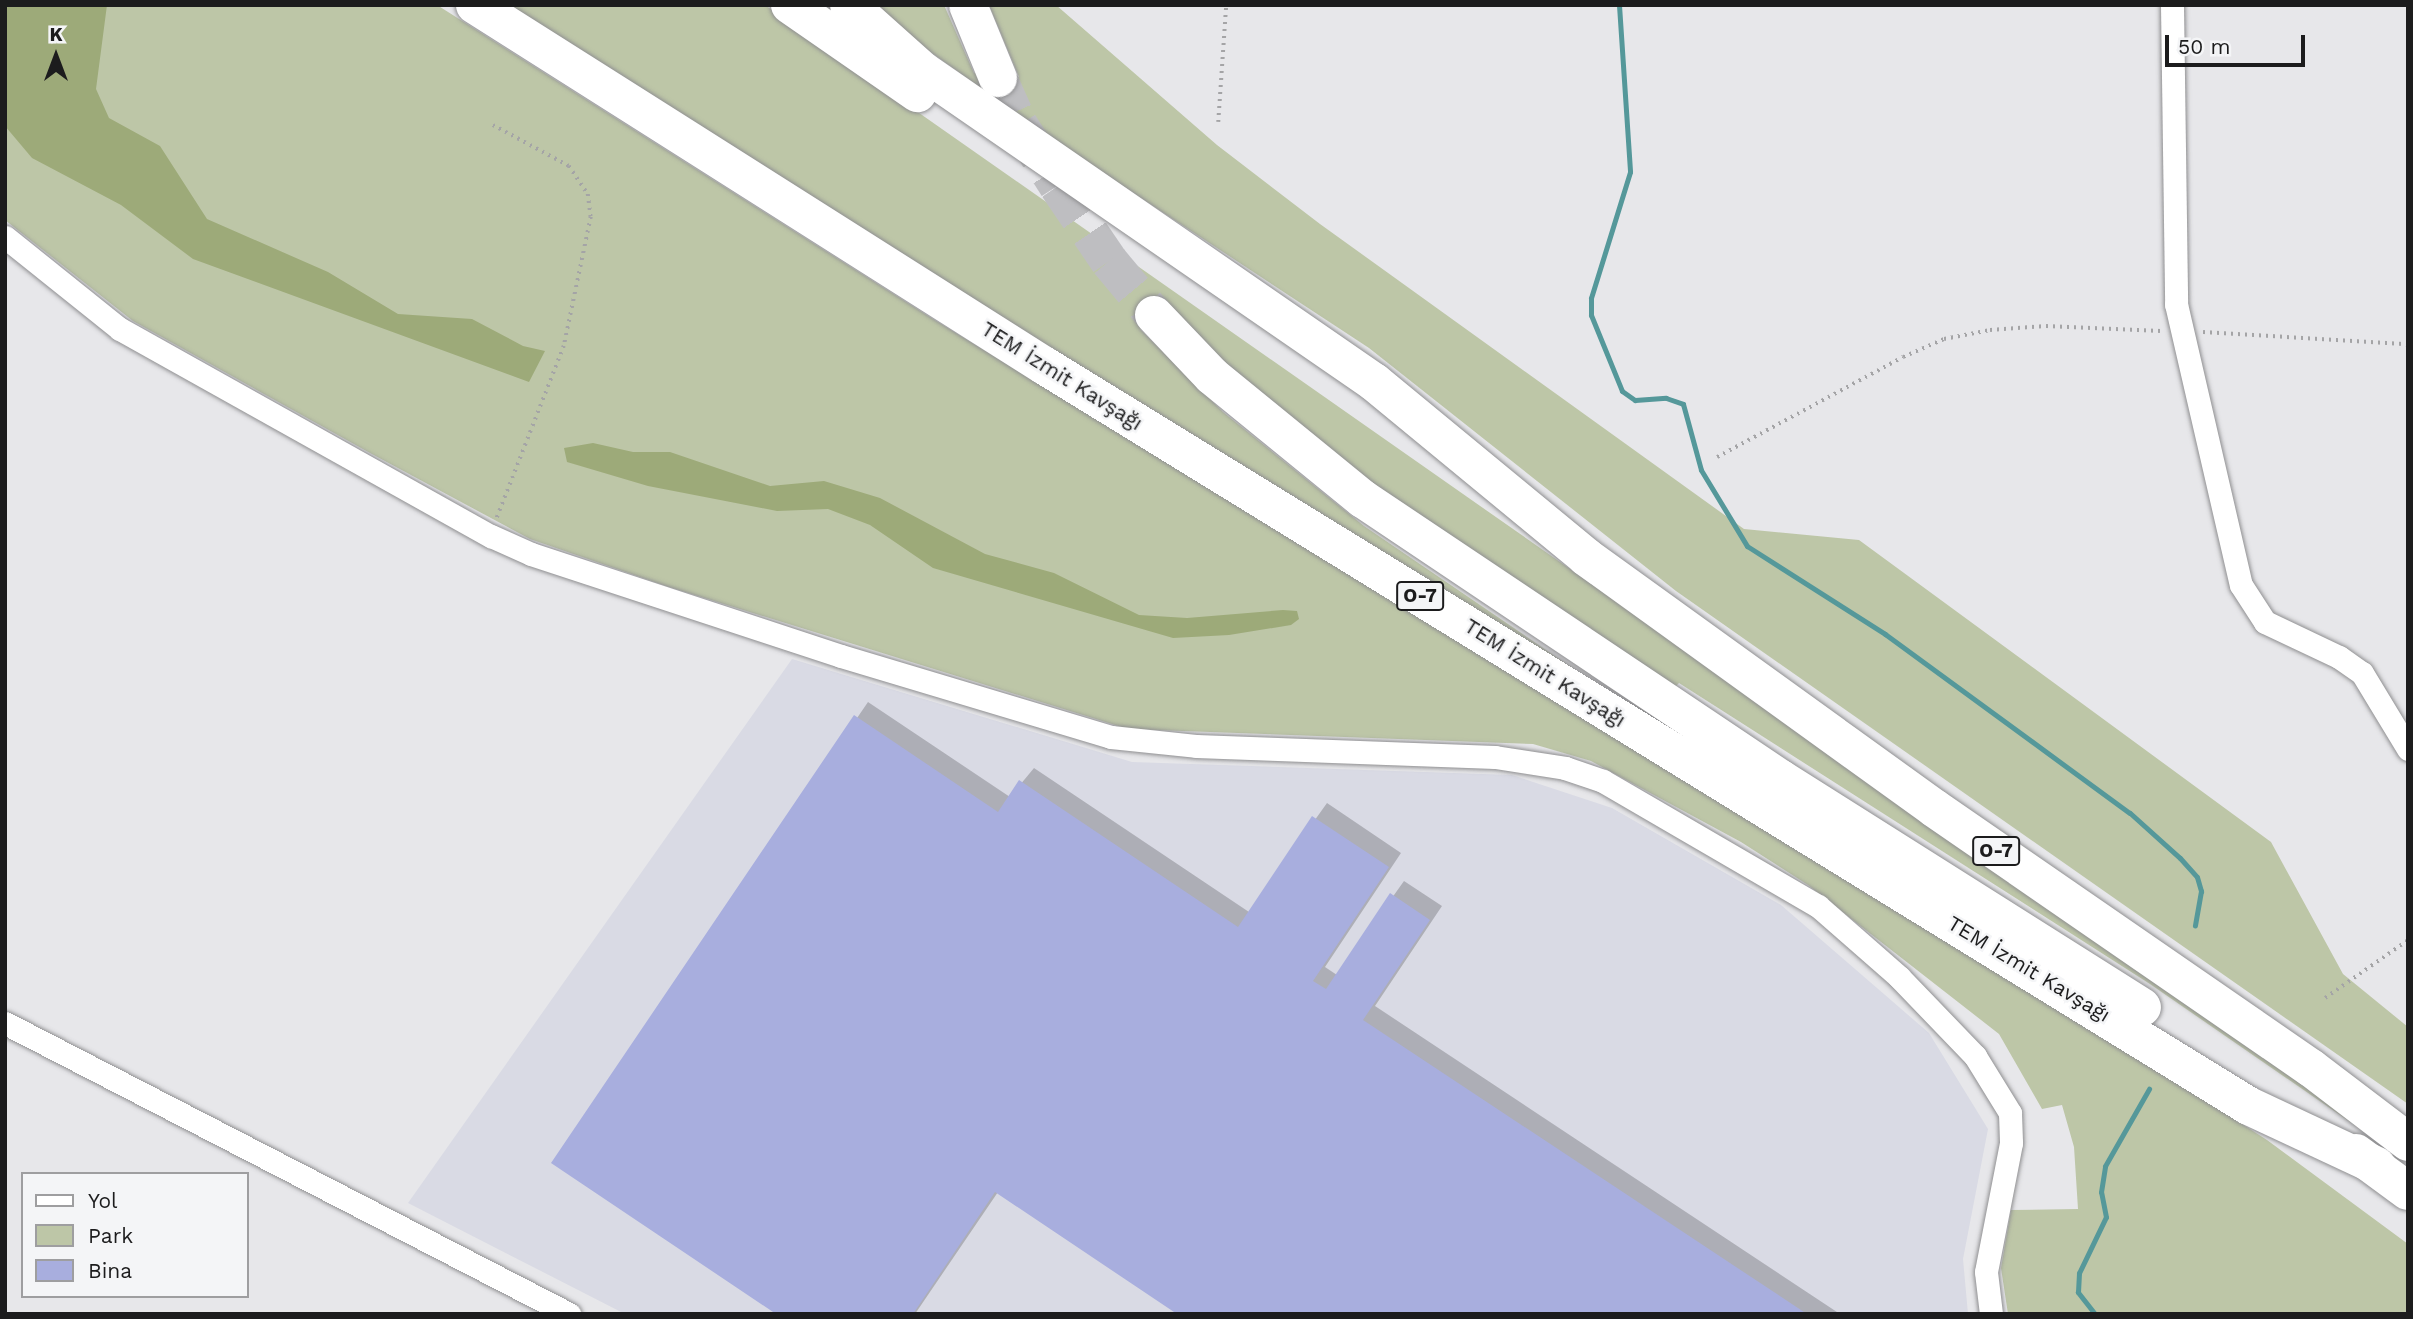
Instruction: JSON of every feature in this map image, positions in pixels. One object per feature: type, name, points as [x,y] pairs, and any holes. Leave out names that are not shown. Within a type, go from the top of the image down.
[{"type":"highway","name":"TEM İzmit Kavşağı","points":[[475,5],[1045,366],[2249,1106],[2376,1167]]},
{"type":"highway","name":"O-7","points":[[790,5],[1586,557],[1934,808],[2311,1068],[2408,1142]]},
{"type":"highway","points":[[849,5],[923,71],[1374,382],[1586,557]]},
{"type":"highway","points":[[968,5],[998,78]]},
{"type":"highway","points":[[1154,314],[1212,376],[1363,499],[1781,779],[2182,1032],[2376,1167]]},
{"type":"highway","name":"O-7","points":[[2376,1167],[2408,1191]]},
{"type":"street","points":[[2172,5],[2176,304],[2246,599],[2265,622],[2339,657],[2362,673],[2408,749]]},
{"type":"street","points":[[5,237],[120,329],[491,536],[841,656],[1111,737],[1185,746],[1495,757],[1565,768],[1603,781],[1818,906],[1899,977],[1975,1056],[2010,1113],[2011,1143],[1986,1272],[1992,1314]]},
{"type":"street","points":[[5,1023],[569,1314]]},
{"type":"path","points":[[1218,122],[1226,5]]},
{"type":"path","points":[[491,536],[564,346],[591,217],[588,194],[569,166],[493,125]]},
{"type":"path","points":[[1717,457],[1903,357],[1944,340],[1990,330],[2046,326],[2408,344]]},
{"type":"path","points":[[2325,998],[2408,940]]},
{"type":"shaded area","points":[[792,659],[1132,762],[1512,775],[1612,808],[1781,905],[1929,1033],[1988,1129],[1963,1259],[1968,1314],[625,1314],[408,1203]]},
{"type":"green space","points":[[5,5],[437,5],[933,319],[2052,1002],[2267,1140],[2408,1244],[2408,1314],[2008,1314],[2001,1268],[2011,1210],[2078,1209],[2074,1147],[2062,1105],[2042,1109],[1999,1034],[1808,885],[1741,842],[1591,761],[1533,744],[1128,729],[669,587],[530,539],[370,453],[133,321],[5,220]]},
{"type":"green space","points":[[5,5],[107,5],[96,89],[109,118],[160,146],[207,219],[328,272],[398,314],[472,319],[523,346],[545,351],[529,382],[193,259],[121,205],[32,158],[5,126]]},
{"type":"green space","points":[[509,5],[765,5],[2408,1156],[2408,1162],[2150,984],[1679,683],[1674,688],[1365,482],[1229,366],[1168,303],[1140,329],[1223,412],[1364,526],[1627,705],[896,252]]},
{"type":"green space","points":[[878,5],[944,5],[974,73],[1019,77],[989,5],[1056,5],[1217,145],[1320,224],[1744,529],[1859,540],[2271,842],[2343,974],[2408,1027],[2408,1104],[1676,591],[1369,348],[1068,150],[915,41]]},
{"type":"green space","points":[[593,443],[633,452],[670,452],[770,486],[824,481],[880,498],[985,554],[1054,573],[1139,615],[1187,618],[1283,610],[1297,611],[1299,619],[1291,625],[1229,635],[1173,638],[933,568],[870,525],[828,509],[777,511],[648,486],[567,462],[564,448]]},
{"type":"building","points":[[854,715],[998,812],[1019,780],[1238,927],[1312,816],[1389,867],[1313,981],[1326,989],[1390,893],[1430,920],[1363,1020],[1807,1314],[1177,1314],[995,1192],[913,1314],[776,1314],[551,1163]]},
{"type":"waterway","points":[[1619,5],[1630,172],[1591,298],[1591,315],[1622,391],[1635,400],[1666,398],[1683,404],[1701,470],[1747,546],[1885,634],[2130,813],[2180,858],[2197,877],[2201,891],[2195,925]]},
{"type":"waterway","points":[[2095,1314],[2078,1292],[2079,1273],[2106,1217],[2101,1192],[2105,1166],[2149,1089]]},
{"type":"tunnel","points":[[998,78],[1019,125],[1058,186],[1109,261],[1154,315]]}]
